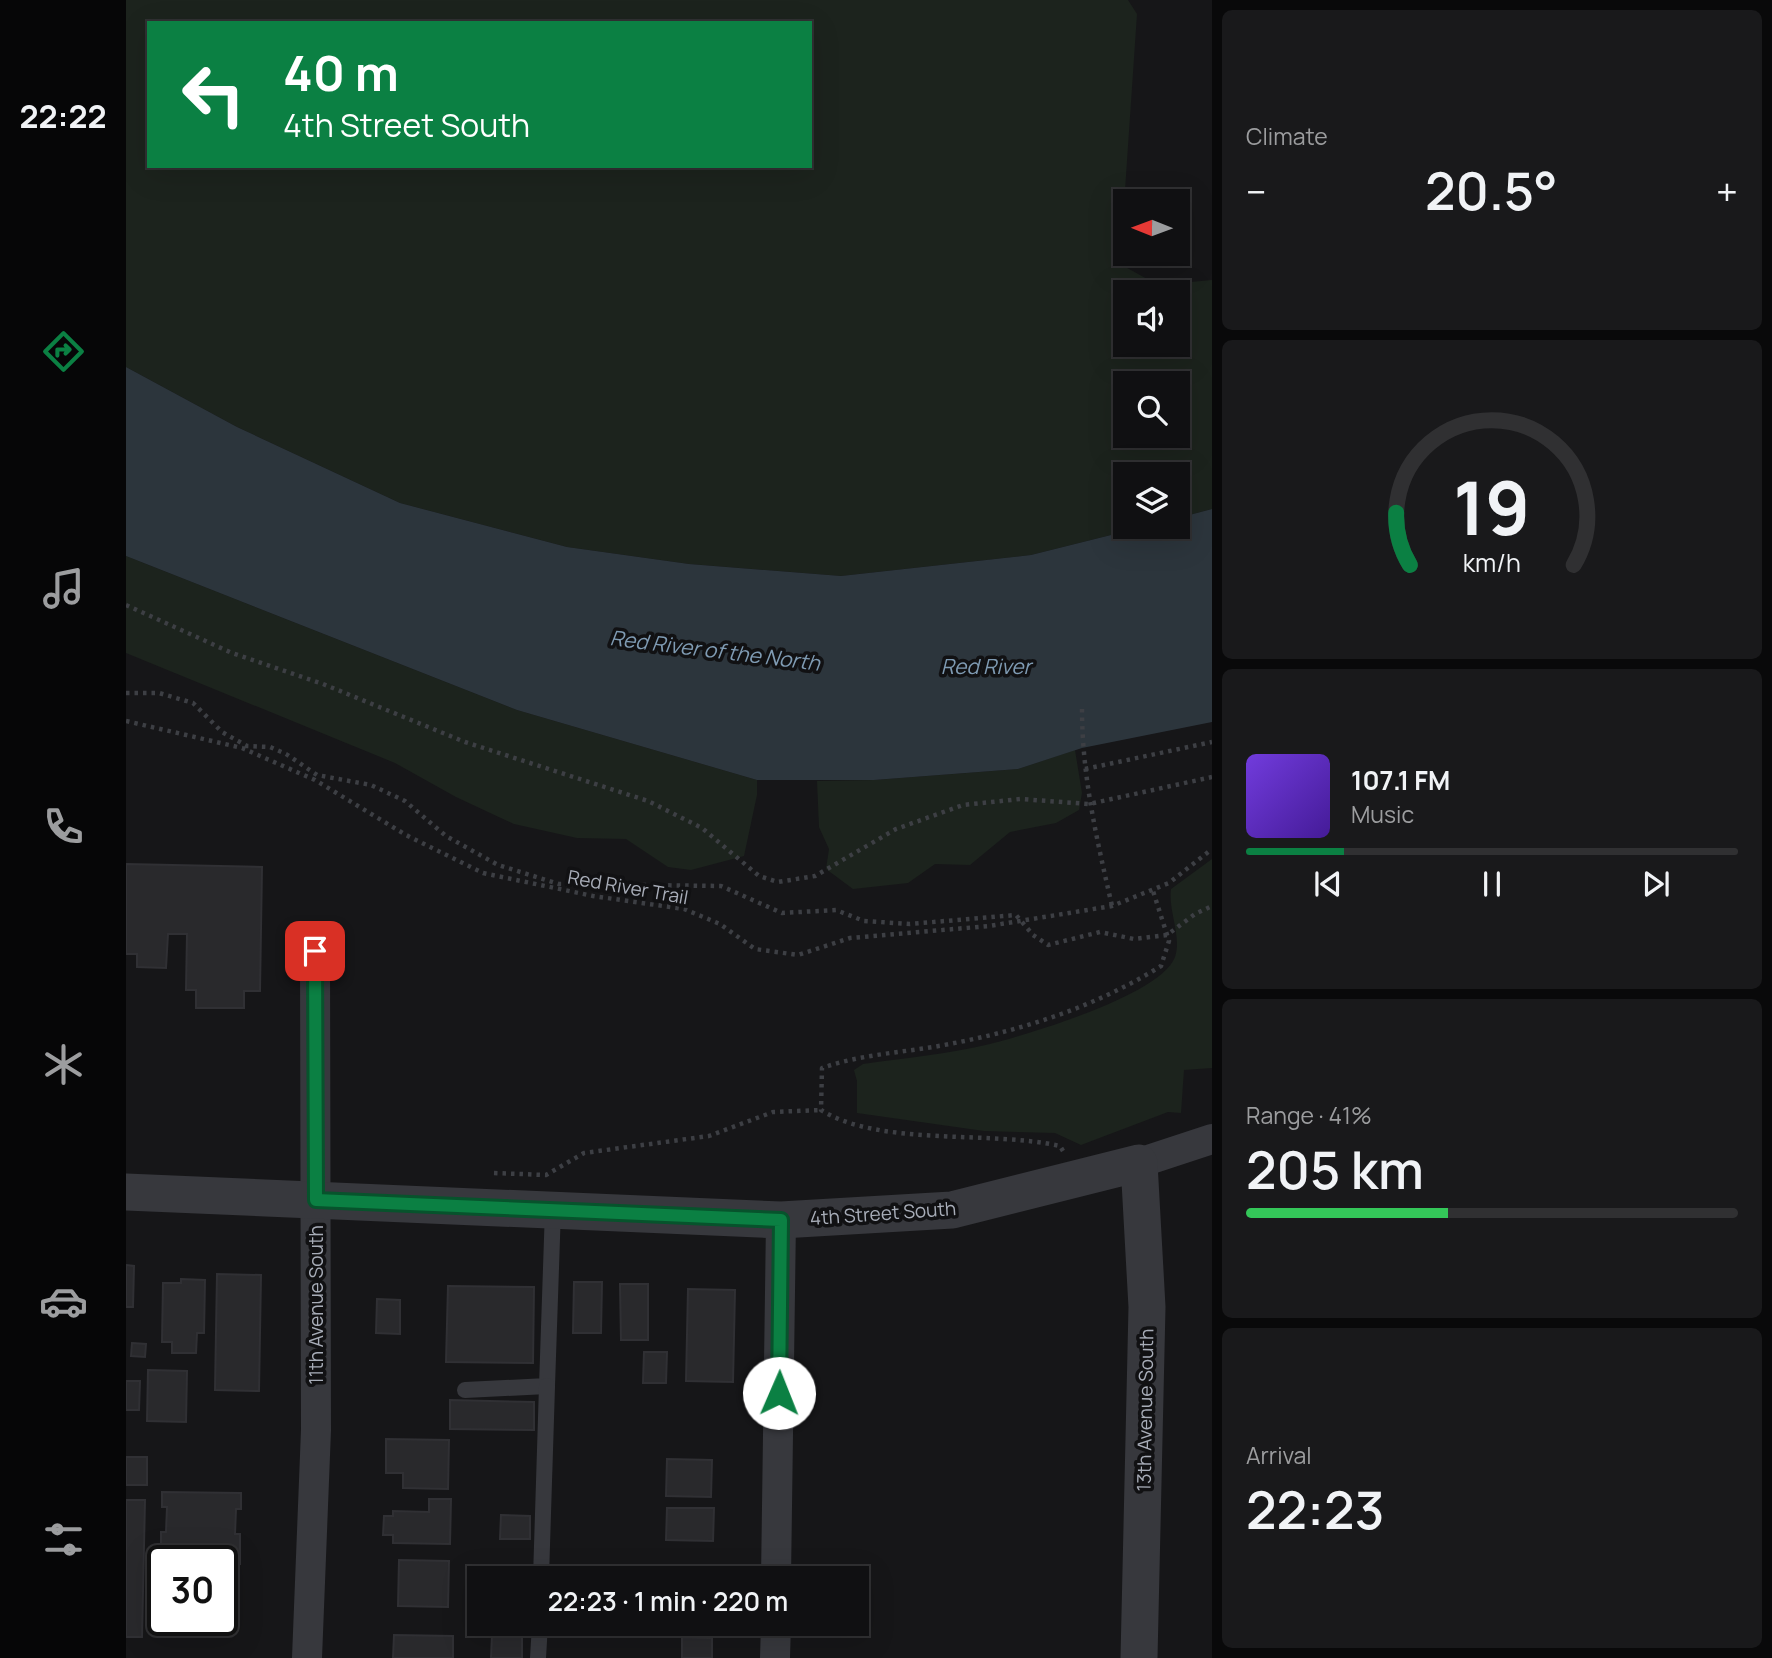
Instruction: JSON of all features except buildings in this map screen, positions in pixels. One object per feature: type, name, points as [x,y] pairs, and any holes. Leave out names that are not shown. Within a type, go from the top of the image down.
[{"type":"street","name":"11th Avenue South","points":[[307,1658],[316,1430],[315,951]]},
{"type":"street","name":"4th Street South","points":[[126,1192],[781,1220],[952,1210],[1139,1163],[1212,1139]]},
{"type":"street","name":"13th Avenue South","points":[[1139,1163],[1147,1307],[1139,1658]]},
{"type":"street","points":[[776,1566],[781,1220]]},
{"type":"street","points":[[775,1658],[776,1636]]},
{"type":"lane","points":[[541,1566],[553,1209]]},
{"type":"lane","points":[[465,1390],[547,1386]]},
{"type":"lane","points":[[538,1658],[539,1636]]},
{"type":"path","points":[[126,605],[232,653],[323,684],[465,742],[648,801],[702,828],[759,876],[778,882],[815,876],[896,829],[963,805],[1020,799],[1089,804],[1212,777]]},
{"type":"path","points":[[126,693],[159,693],[193,703],[222,732],[247,746],[270,747],[286,754],[317,775],[371,785],[405,801],[446,836],[498,865],[559,884],[721,886],[782,913],[836,911],[864,921],[910,924],[1016,915],[1033,934],[1048,945],[1100,932],[1134,939],[1167,935],[1195,914],[1212,906]]},
{"type":"path","points":[[1082,709],[1089,804],[1112,906]]},
{"type":"path","name":"Red River Trail","points":[[126,721],[242,748],[315,780],[406,835],[483,873],[593,896],[684,909],[720,924],[755,949],[798,955],[850,937],[1023,920],[1112,906],[1169,883],[1212,849]]},
{"type":"path","points":[[1085,769],[1212,742]]},
{"type":"path","points":[[821,1110],[822,1068],[849,1059],[1001,1033],[1077,1009],[1130,984],[1161,965],[1169,941],[1153,891]]},
{"type":"path","points":[[493,1173],[546,1175],[584,1153],[709,1136],[773,1112],[821,1110],[837,1120],[906,1133],[1032,1140],[1060,1146],[1069,1180]]},
{"type":"shaded area","points":[[126,0],[1128,0],[1137,14],[1125,189],[1113,189],[1113,266],[1124,266],[1149,280],[1113,280],[1113,357],[1190,357],[1190,282],[1212,280],[1212,509],[1190,515],[1190,462],[1113,462],[1113,534],[1031,555],[841,576],[689,564],[567,547],[400,503],[237,427],[126,367]]},
{"type":"shaded area","points":[[126,556],[517,710],[757,780],[757,795],[744,856],[691,870],[668,867],[626,839],[577,838],[514,824],[456,797],[395,763],[126,653]]},
{"type":"shaded area","points":[[1075,750],[1082,793],[1079,810],[1056,823],[1010,832],[970,865],[935,864],[908,883],[853,889],[826,869],[829,849],[819,827],[817,781],[874,780],[1018,769]]},
{"type":"shaded area","points":[[1212,859],[1212,1068],[1184,1070],[1181,1113],[1168,1112],[1081,1145],[1055,1133],[984,1131],[857,1113],[857,1081],[854,1070],[863,1064],[958,1050],[1009,1039],[1092,1011],[1146,985],[1165,971],[1175,957],[1177,941],[1171,889]]},
{"type":"water","name":"Red River","points":[[126,367],[237,427],[400,503],[567,547],[689,564],[841,576],[1031,555],[1113,534],[1113,539],[1190,539],[1190,515],[1212,509],[1212,722],[1082,748],[1018,769],[874,780],[757,780],[517,710],[126,556]]},
{"type":"route","points":[[315,951],[316,1200],[781,1220],[779,1393]]},
{"type":"water label","name":"Red River of the North","points":[[715,650]]}]
